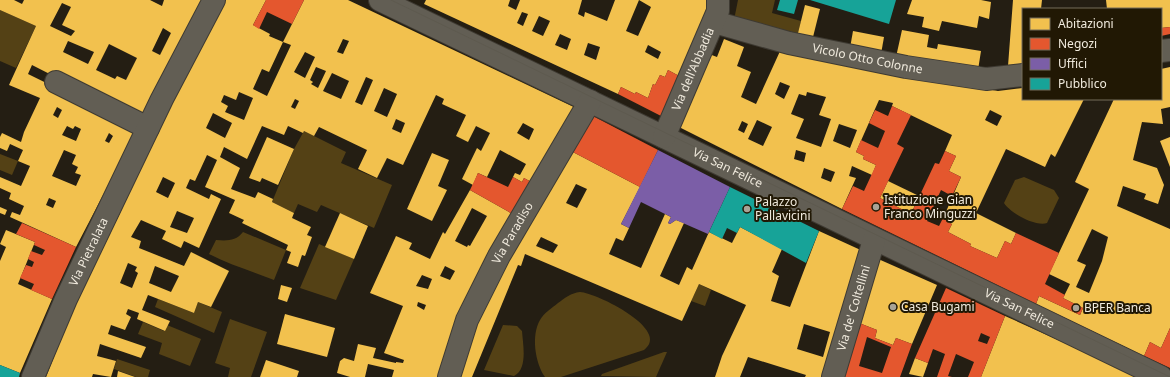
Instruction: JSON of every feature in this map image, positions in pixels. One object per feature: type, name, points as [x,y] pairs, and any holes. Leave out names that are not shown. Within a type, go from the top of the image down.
[{"type":"street","name":"Via Pietralata","points":[[33,377],[66,299],[148,128],[214,0]]},
{"type":"street","name":"Via San Felice","points":[[380,0],[874,240],[1161,377]]},
{"type":"street","name":"Via dell'Abbadia","points":[[664,137],[714,22],[718,11],[718,0]]},
{"type":"street","name":"Vicolo Otto Colonne","points":[[714,22],[783,41],[906,67],[986,79],[1022,76]]},
{"type":"street","points":[[56,82],[148,128]]},
{"type":"street","name":"Via Paradiso","points":[[452,374],[467,320],[499,256],[590,101]]},
{"type":"street","name":"Via de' Coltellini","points":[[833,377],[874,240]]},
{"type":"shaded area","points":[[738,0],[775,0],[772,13],[801,21],[797,37],[734,20]]},
{"type":"shaded area","points":[[0,10],[36,26],[16,68],[0,61]]},
{"type":"shaded area","points":[[304,131],[346,152],[341,163],[392,185],[374,228],[321,205],[317,212],[298,204],[294,213],[272,202],[294,149]]},
{"type":"shaded area","points":[[0,154],[18,161],[12,175],[0,170]]},
{"type":"shaded area","points":[[1024,177],[1054,190],[1059,198],[1047,223],[1036,223],[1017,215],[1004,203],[1015,180]]},
{"type":"shaded area","points":[[243,232],[286,250],[274,280],[233,265],[209,254],[216,240],[231,240]]},
{"type":"shaded area","points":[[319,244],[354,259],[336,300],[300,288]]},
{"type":"shaded area","points":[[699,284],[711,290],[705,306],[691,301]]},
{"type":"shaded area","points":[[580,292],[601,299],[629,314],[641,323],[648,333],[650,342],[644,350],[561,377],[545,377],[539,364],[535,349],[537,326],[542,317],[558,303],[574,293]]},
{"type":"shaded area","points":[[158,299],[194,313],[198,302],[222,312],[214,333],[155,307]]},
{"type":"shaded area","points":[[230,319],[267,332],[251,377],[228,377],[230,368],[215,363]]},
{"type":"shaded area","points":[[143,322],[164,331],[167,325],[201,339],[190,366],[159,354],[162,343],[138,334]]},
{"type":"shaded area","points":[[503,325],[517,326],[522,331],[524,350],[523,362],[518,373],[514,376],[484,370]]},
{"type":"shaded area","points":[[667,352],[656,377],[601,376],[602,374]]},
{"type":"shaded area","points":[[117,359],[150,370],[148,377],[136,377],[114,369]]},
{"type":"building: Abitazioni","points":[[0,0],[14,0],[22,4],[24,0],[150,0],[162,6],[164,0],[207,0],[142,121],[32,65],[28,74],[138,128],[76,247],[10,217],[12,212],[20,215],[24,206],[9,199],[11,193],[0,188],[0,177],[21,186],[30,166],[18,161],[23,150],[10,144],[7,151],[0,148],[0,137],[2,133],[21,142],[24,132],[40,98],[9,85],[36,26],[0,10]],"holes":[[[62,3],[71,7],[62,25],[75,31],[71,36],[50,26]],[[163,28],[171,33],[160,55],[152,51]],[[68,41],[94,52],[88,64],[63,52]],[[109,44],[137,58],[126,80],[117,76],[115,79],[96,70]],[[57,107],[62,110],[58,118],[53,115]],[[67,126],[73,129],[75,126],[81,129],[76,141],[62,135]],[[109,133],[113,136],[109,143],[105,141]],[[64,150],[76,155],[72,164],[78,167],[75,173],[81,175],[76,186],[52,176]],[[49,198],[56,201],[53,208],[46,205]]]},
{"type":"building: Abitazioni","points":[[220,0],[266,0],[253,25],[270,34],[269,36],[283,42],[304,0],[348,0],[580,110],[535,184],[524,178],[522,182],[513,177],[515,173],[520,175],[526,164],[500,150],[487,177],[478,173],[473,185],[462,179],[477,148],[481,151],[490,133],[476,126],[468,142],[456,136],[466,115],[442,104],[444,99],[436,95],[403,165],[387,158],[377,178],[358,169],[367,150],[319,127],[314,136],[288,126],[284,135],[262,126],[247,159],[224,147],[220,157],[240,168],[231,189],[255,198],[258,192],[273,199],[272,202],[294,213],[292,218],[311,227],[307,235],[312,237],[305,256],[302,255],[298,267],[287,263],[291,252],[286,250],[288,245],[242,223],[244,220],[229,213],[235,200],[205,187],[217,160],[207,155],[195,181],[190,179],[186,188],[209,199],[211,194],[221,199],[199,248],[184,241],[181,248],[162,239],[166,231],[141,220],[131,237],[141,241],[139,248],[184,266],[191,252],[229,271],[211,307],[198,302],[194,313],[148,295],[142,310],[170,321],[165,331],[137,319],[139,313],[128,309],[126,314],[131,317],[125,330],[111,325],[108,334],[146,347],[141,358],[100,344],[97,356],[116,361],[111,377],[93,374],[92,377],[46,377],[73,309],[121,211],[162,117]],"holes":[[[343,39],[349,41],[343,54],[337,52]],[[283,42],[291,45],[267,96],[253,89],[262,69],[269,72]],[[305,52],[315,57],[305,78],[294,72]],[[316,67],[326,71],[318,88],[311,84],[313,82],[310,80]],[[332,73],[349,81],[341,99],[323,91]],[[366,77],[373,80],[362,105],[355,102]],[[384,88],[397,94],[387,117],[374,111]],[[239,92],[253,98],[244,120],[225,112],[228,106],[221,102],[224,95],[236,100]],[[295,99],[299,101],[295,109],[291,107]],[[213,113],[232,123],[225,138],[206,128]],[[396,119],[405,123],[401,133],[392,129]],[[523,123],[534,129],[529,140],[517,133]],[[163,177],[175,183],[168,198],[156,192]],[[177,211],[194,218],[187,233],[170,227]],[[128,263],[137,267],[135,271],[138,273],[132,288],[120,283]],[[155,266],[179,276],[171,292],[149,283]]]},
{"type":"building: Abitazioni","points":[[426,0],[510,0],[508,6],[516,10],[520,0],[582,0],[578,14],[584,17],[585,12],[607,21],[615,0],[639,0],[707,0],[710,2],[681,77],[668,70],[665,77],[660,75],[655,85],[653,84],[648,98],[636,92],[635,94],[621,87],[618,94],[424,4]],"holes":[[[639,0],[651,7],[638,36],[626,31]],[[522,12],[528,14],[523,26],[517,23]],[[539,16],[550,21],[543,36],[532,31]],[[560,34],[571,39],[567,50],[555,45]],[[588,43],[600,47],[596,60],[584,55]],[[648,45],[661,52],[658,59],[645,52]]]},
{"type":"building: Abitazioni","points":[[912,0],[981,0],[991,2],[989,19],[979,16],[977,28],[942,21],[939,31],[922,27],[924,17],[907,14]]},
{"type":"building: Abitazioni","points":[[1013,0],[1042,0],[1041,8],[1022,8],[1022,64],[1008,66]]},
{"type":"building: Abitazioni","points":[[1106,0],[1170,0],[1170,27],[1162,28],[1162,8],[1107,8]]},
{"type":"building: Abitazioni","points":[[805,5],[820,9],[812,41],[797,37]]},
{"type":"building: Abitazioni","points":[[902,30],[929,35],[927,47],[937,49],[938,44],[981,51],[978,70],[896,57]]},
{"type":"building: Abitazioni","points":[[853,31],[884,37],[881,54],[850,48]]},
{"type":"building: Abitazioni","points":[[724,39],[744,47],[737,66],[751,72],[741,97],[756,104],[781,49],[890,72],[998,91],[1022,88],[1022,100],[1084,100],[1055,157],[1051,154],[1045,167],[1006,149],[976,213],[1016,233],[1011,244],[1005,241],[997,258],[970,246],[971,244],[948,232],[952,224],[947,222],[950,216],[945,214],[961,177],[949,171],[956,156],[945,151],[952,135],[892,106],[893,103],[879,100],[856,152],[864,156],[863,159],[876,165],[872,175],[852,166],[849,176],[856,178],[842,209],[679,127],[709,54],[717,57]],"holes":[[[780,82],[790,86],[784,99],[775,94]],[[807,92],[826,97],[819,115],[831,119],[821,147],[796,138],[804,119],[791,114],[799,94],[806,96]],[[990,110],[1002,116],[997,126],[985,120]],[[757,120],[772,127],[763,146],[748,139]],[[742,121],[748,124],[744,133],[738,130]],[[839,124],[857,130],[850,148],[833,141]],[[796,150],[806,153],[804,162],[794,159]],[[824,168],[835,172],[831,182],[821,178]]]},
{"type":"building: Abitazioni","points":[[1170,67],[1170,107],[1161,109],[1163,124],[1142,122],[1133,160],[1157,168],[1164,185],[1158,204],[1144,199],[1146,194],[1123,186],[1117,206],[1170,229],[1170,328],[1161,348],[1150,342],[1144,356],[1036,304],[1039,296],[1080,315],[1083,308],[1063,298],[1070,284],[1049,274],[1089,189],[1075,182],[1114,100],[1162,100],[1162,69]],"holes":[[[1092,229],[1108,237],[1102,261],[1089,293],[1076,287],[1086,265],[1077,261]]]},
{"type":"building: Abitazioni","points":[[267,137],[294,149],[278,185],[262,178],[260,182],[249,178]]},
{"type":"building: Abitazioni","points":[[1170,137],[1170,167],[1160,141]]},
{"type":"building: Abitazioni","points":[[569,150],[640,187],[621,224],[629,228],[623,241],[616,238],[609,254],[641,268],[665,214],[671,217],[668,223],[670,224],[676,220],[684,223],[660,276],[679,285],[687,267],[692,270],[709,232],[732,243],[740,227],[782,249],[772,272],[779,276],[771,301],[790,307],[819,231],[865,252],[826,377],[805,377],[806,375],[748,357],[740,377],[715,377],[722,356],[746,305],[699,284],[682,321],[525,254],[521,266],[518,265],[472,377],[456,377],[474,323]],"holes":[[[576,184],[587,189],[577,208],[566,203]],[[541,237],[558,245],[553,253],[536,246]],[[804,324],[830,332],[823,357],[797,349]]]},
{"type":"building: Abitazioni","points":[[432,153],[449,160],[438,186],[447,190],[432,221],[407,209]]},
{"type":"building: Abitazioni","points":[[888,181],[919,196],[911,214],[880,198]]},
{"type":"building: Abitazioni","points":[[470,190],[516,216],[441,377],[392,377],[394,370],[368,364],[365,377],[350,377],[337,373],[340,361],[344,358],[354,361],[358,344],[376,348],[373,358],[403,363],[404,360],[384,353],[403,306],[370,293],[396,236],[412,243],[409,249],[430,259],[443,232],[445,234]],"holes":[[[472,208],[487,216],[470,246],[468,245],[467,247],[455,241]],[[445,266],[455,271],[450,280],[440,276]],[[422,275],[432,279],[428,289],[416,286]],[[418,302],[426,305],[424,310],[417,306]]]},
{"type":"building: Abitazioni","points":[[0,207],[7,210],[5,215],[0,213]]},
{"type":"building: Abitazioni","points":[[340,213],[368,226],[354,259],[325,247]]},
{"type":"building: Abitazioni","points":[[6,230],[35,242],[18,284],[52,299],[20,373],[0,365],[0,261],[6,247],[0,244]]},
{"type":"building: Abitazioni","name":"Casa Bugami","points":[[876,258],[937,285],[912,344],[896,338],[893,345],[875,338],[877,330],[854,321]]},
{"type":"building: Abitazioni","points":[[281,285],[292,288],[287,302],[278,299]]},
{"type":"building: Abitazioni","points":[[285,314],[335,328],[327,357],[277,344]]},
{"type":"building: Abitazioni","points":[[1005,316],[1140,377],[981,377]]},
{"type":"building: Abitazioni","points":[[915,358],[928,363],[923,377],[909,374]]},
{"type":"building: Abitazioni","points":[[266,360],[299,371],[297,377],[260,377]]},
{"type":"building: Abitazioni","points":[[118,371],[135,377],[117,377]]},
{"type":"building: Negozi","points":[[266,0],[304,0],[292,24],[267,12],[259,29],[253,25]]},
{"type":"building: Negozi","points":[[1170,27],[1170,34],[1162,36],[1162,28]]},
{"type":"building: Negozi","points":[[668,70],[681,77],[663,117],[618,94],[621,87],[635,94],[636,92],[648,98],[653,84],[655,85],[660,75],[665,77]]},
{"type":"building: Negozi","points":[[892,106],[911,115],[897,144],[904,148],[880,198],[911,214],[935,163],[939,164],[945,151],[956,156],[949,171],[961,177],[952,196],[941,190],[927,221],[939,226],[945,214],[950,216],[947,222],[952,224],[948,232],[971,244],[970,246],[997,258],[1005,241],[1011,244],[1016,233],[1059,253],[1045,284],[1065,295],[1063,298],[1083,308],[1080,315],[1039,296],[1036,304],[842,209],[853,186],[864,191],[876,165],[863,159],[864,156],[856,152],[861,140],[878,148],[885,131],[869,123],[875,110],[888,116]]},
{"type":"building: Negozi","points":[[589,114],[658,150],[640,187],[569,150]]},
{"type":"building: Negozi","points":[[478,173],[508,187],[513,177],[522,182],[524,178],[535,184],[516,216],[470,190]]},
{"type":"building: Negozi","points":[[22,223],[76,247],[52,299],[31,290],[34,284],[20,278],[26,265],[32,267],[34,262],[28,259],[31,251],[42,255],[45,250],[34,245],[35,242],[16,234]]},
{"type":"building: Negozi","points":[[946,288],[1005,316],[981,377],[968,377],[974,362],[956,354],[948,376],[952,377],[937,377],[945,354],[933,349],[928,363],[915,358]],"holes":[[[981,333],[990,337],[987,344],[978,341]]]},
{"type":"building: Negozi","points":[[854,321],[877,330],[875,338],[893,345],[896,338],[912,344],[900,377],[838,377]],"holes":[[[867,337],[891,347],[882,373],[859,366]]]},
{"type":"building: Negozi","points":[[1170,328],[1170,368],[1144,356],[1150,342],[1161,348]]},
{"type":"building: Uffici","points":[[658,150],[730,187],[708,234],[676,220],[670,224],[668,223],[671,217],[641,202],[629,228],[621,224]]},
{"type":"building: Pubblico","points":[[780,0],[798,0],[794,14],[777,10]]},
{"type":"building: Pubblico","points":[[810,0],[896,0],[889,24]]},
{"type":"building: Pubblico","name":"Palazzo Pallavicini","points":[[730,187],[819,231],[806,263],[740,227],[737,233],[727,228],[722,239],[709,232]]},
{"type":"building: Pubblico","points":[[0,365],[20,373],[19,377],[0,377]]},
{"type":"tram line","points":[[391,0],[1170,377]]},
{"type":"place","name":"Istituzione Gian Franco Minguzzi","points":[[876,207]]},
{"type":"place","name":"Palazzo Pallavicini","points":[[747,209]]},
{"type":"place","name":"Casa Bugami","points":[[893,307]]},
{"type":"place","name":"BPER Banca","points":[[1076,308]]}]
